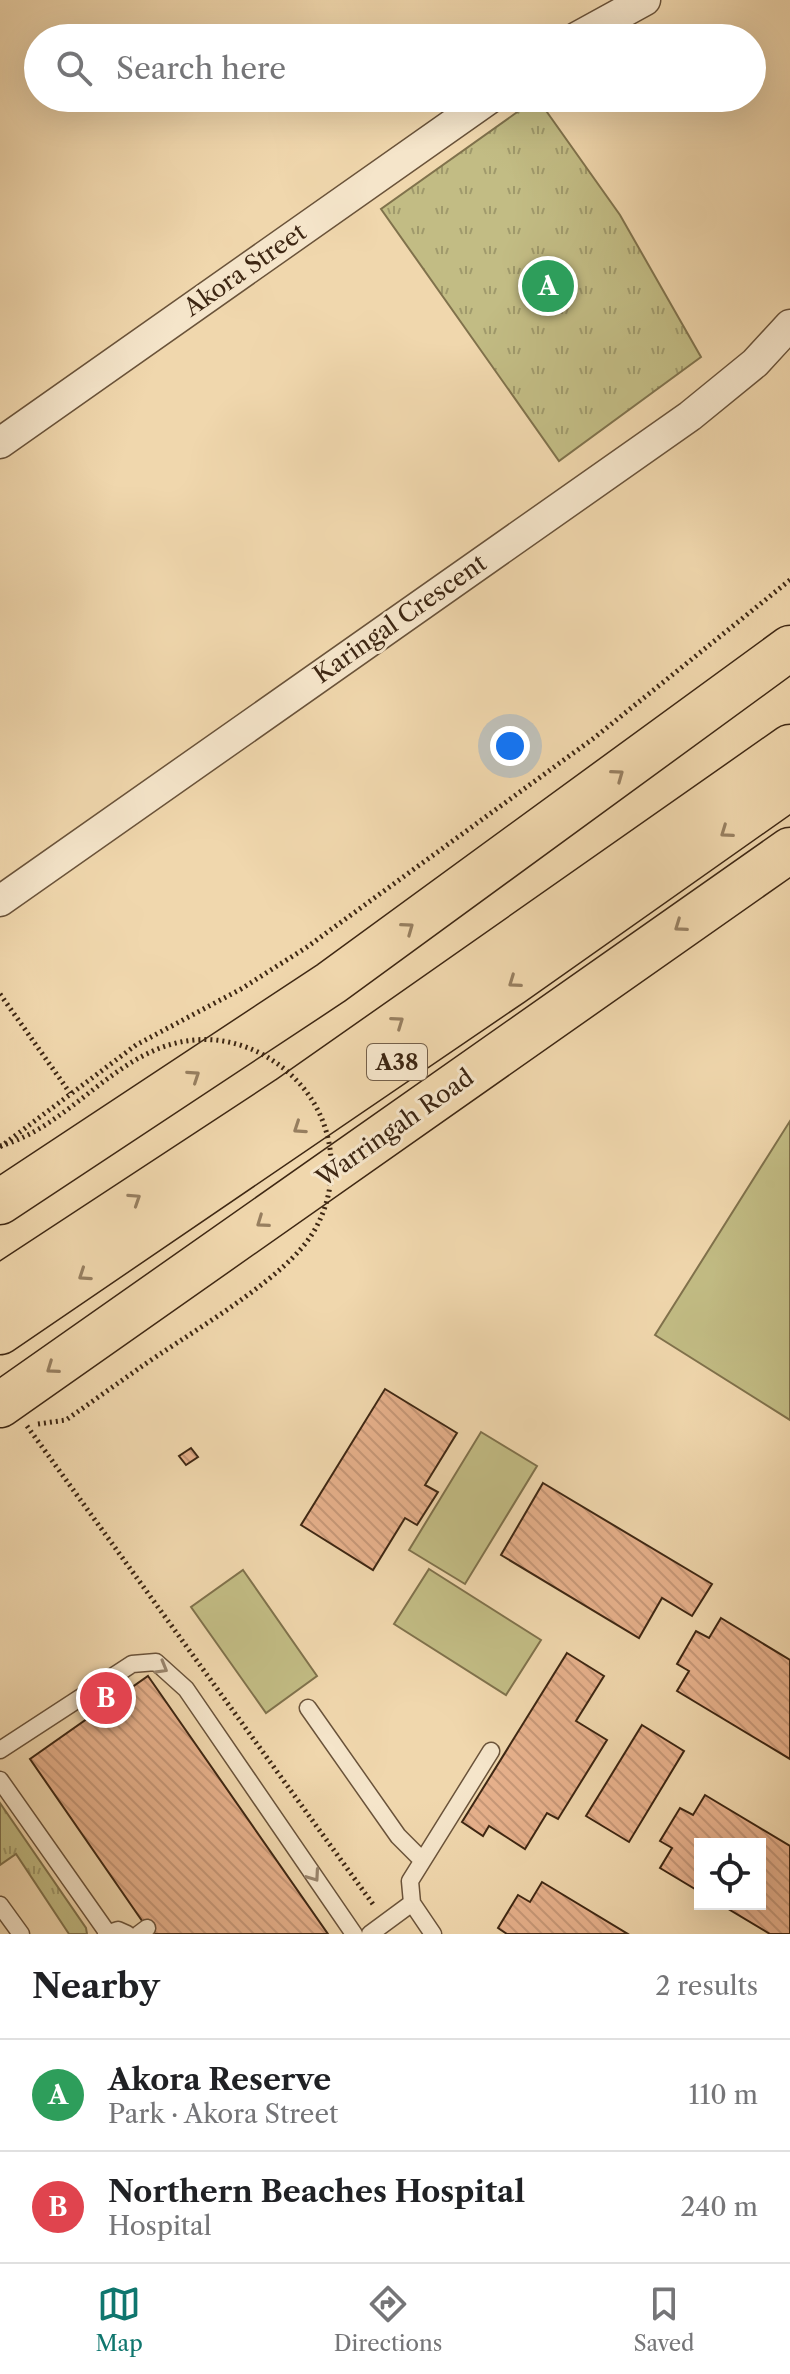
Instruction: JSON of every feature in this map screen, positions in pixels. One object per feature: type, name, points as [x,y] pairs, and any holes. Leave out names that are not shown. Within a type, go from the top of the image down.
[{"type":"main road","points":[[0,1202],[331,983],[790,648]]},
{"type":"main road","name":"A38","points":[[9,1280],[288,1099],[790,747]]},
{"type":"main road","name":"A38","points":[[0,1332],[512,983],[790,787]]},
{"type":"main road","name":"Warringah Road","points":[[0,1405],[790,850]]},
{"type":"street","points":[[601,24],[645,0]]},
{"type":"street","name":"Akora Street","points":[[0,443],[470,112]]},
{"type":"street","name":"Karingal Crescent","points":[[0,901],[690,416],[755,363],[790,325]]},
{"type":"lane","points":[[0,1750],[132,1664],[156,1662],[186,1689],[354,1934]]},
{"type":"lane","points":[[308,1708],[398,1836],[421,1859]]},
{"type":"lane","points":[[433,1934],[412,1903],[410,1881],[491,1751]]},
{"type":"lane","points":[[0,1780],[106,1933],[118,1930],[127,1934]]},
{"type":"lane","points":[[370,1934],[412,1903]]},
{"type":"lane","points":[[0,1905],[21,1934]]},
{"type":"path","points":[[0,1147],[136,1045],[241,989],[307,947],[594,738],[790,580]]},
{"type":"path","points":[[0,994],[70,1093]]},
{"type":"path","points":[[0,1147],[37,1132],[145,1055],[193,1040],[231,1042],[250,1048],[284,1068],[311,1098],[325,1127],[332,1160],[327,1200],[312,1234],[300,1250],[269,1278],[66,1420],[26,1425],[386,1922]]},
{"type":"green space","points":[[517,112],[547,112],[620,215],[701,357],[559,461],[381,209]]},
{"type":"green space","points":[[790,1121],[790,1420],[655,1335]]},
{"type":"green space","points":[[481,1432],[537,1466],[465,1584],[409,1550]]},
{"type":"green space","points":[[429,1569],[541,1640],[506,1695],[394,1624]]},
{"type":"green space","points":[[243,1570],[317,1676],[266,1713],[191,1607]]},
{"type":"green space","points":[[0,1803],[86,1928],[87,1934],[69,1934],[16,1854],[0,1865]]},
{"type":"building","points":[[385,1389],[457,1433],[425,1485],[438,1492],[417,1525],[405,1518],[373,1570],[301,1525]]},
{"type":"building","points":[[191,1448],[198,1457],[186,1465],[179,1456]]},
{"type":"building","points":[[543,1483],[712,1584],[692,1616],[662,1598],[639,1638],[501,1555]]},
{"type":"building","points":[[721,1618],[790,1660],[790,1759],[677,1691],[689,1671],[677,1664],[696,1631],[709,1638]]},
{"type":"building","points":[[567,1653],[604,1676],[576,1721],[607,1740],[558,1819],[547,1813],[525,1849],[489,1826],[483,1836],[462,1822]]},
{"type":"building","points":[[148,1676],[328,1934],[151,1934],[30,1759]]},
{"type":"building","points":[[642,1725],[684,1751],[629,1842],[586,1816]]},
{"type":"building","points":[[705,1795],[790,1846],[790,1934],[770,1934],[730,1910],[766,1910],[766,1838],[694,1838],[694,1888],[660,1868],[672,1848],[660,1841],[680,1808],[693,1815]]},
{"type":"building","points":[[542,1882],[628,1934],[507,1934],[498,1928],[518,1895],[530,1902]]},
{"type":"place","name":"Akora Reserve","points":[[548,286]]},
{"type":"place","name":"Northern Beaches Hospital","points":[[106,1698]]}]
